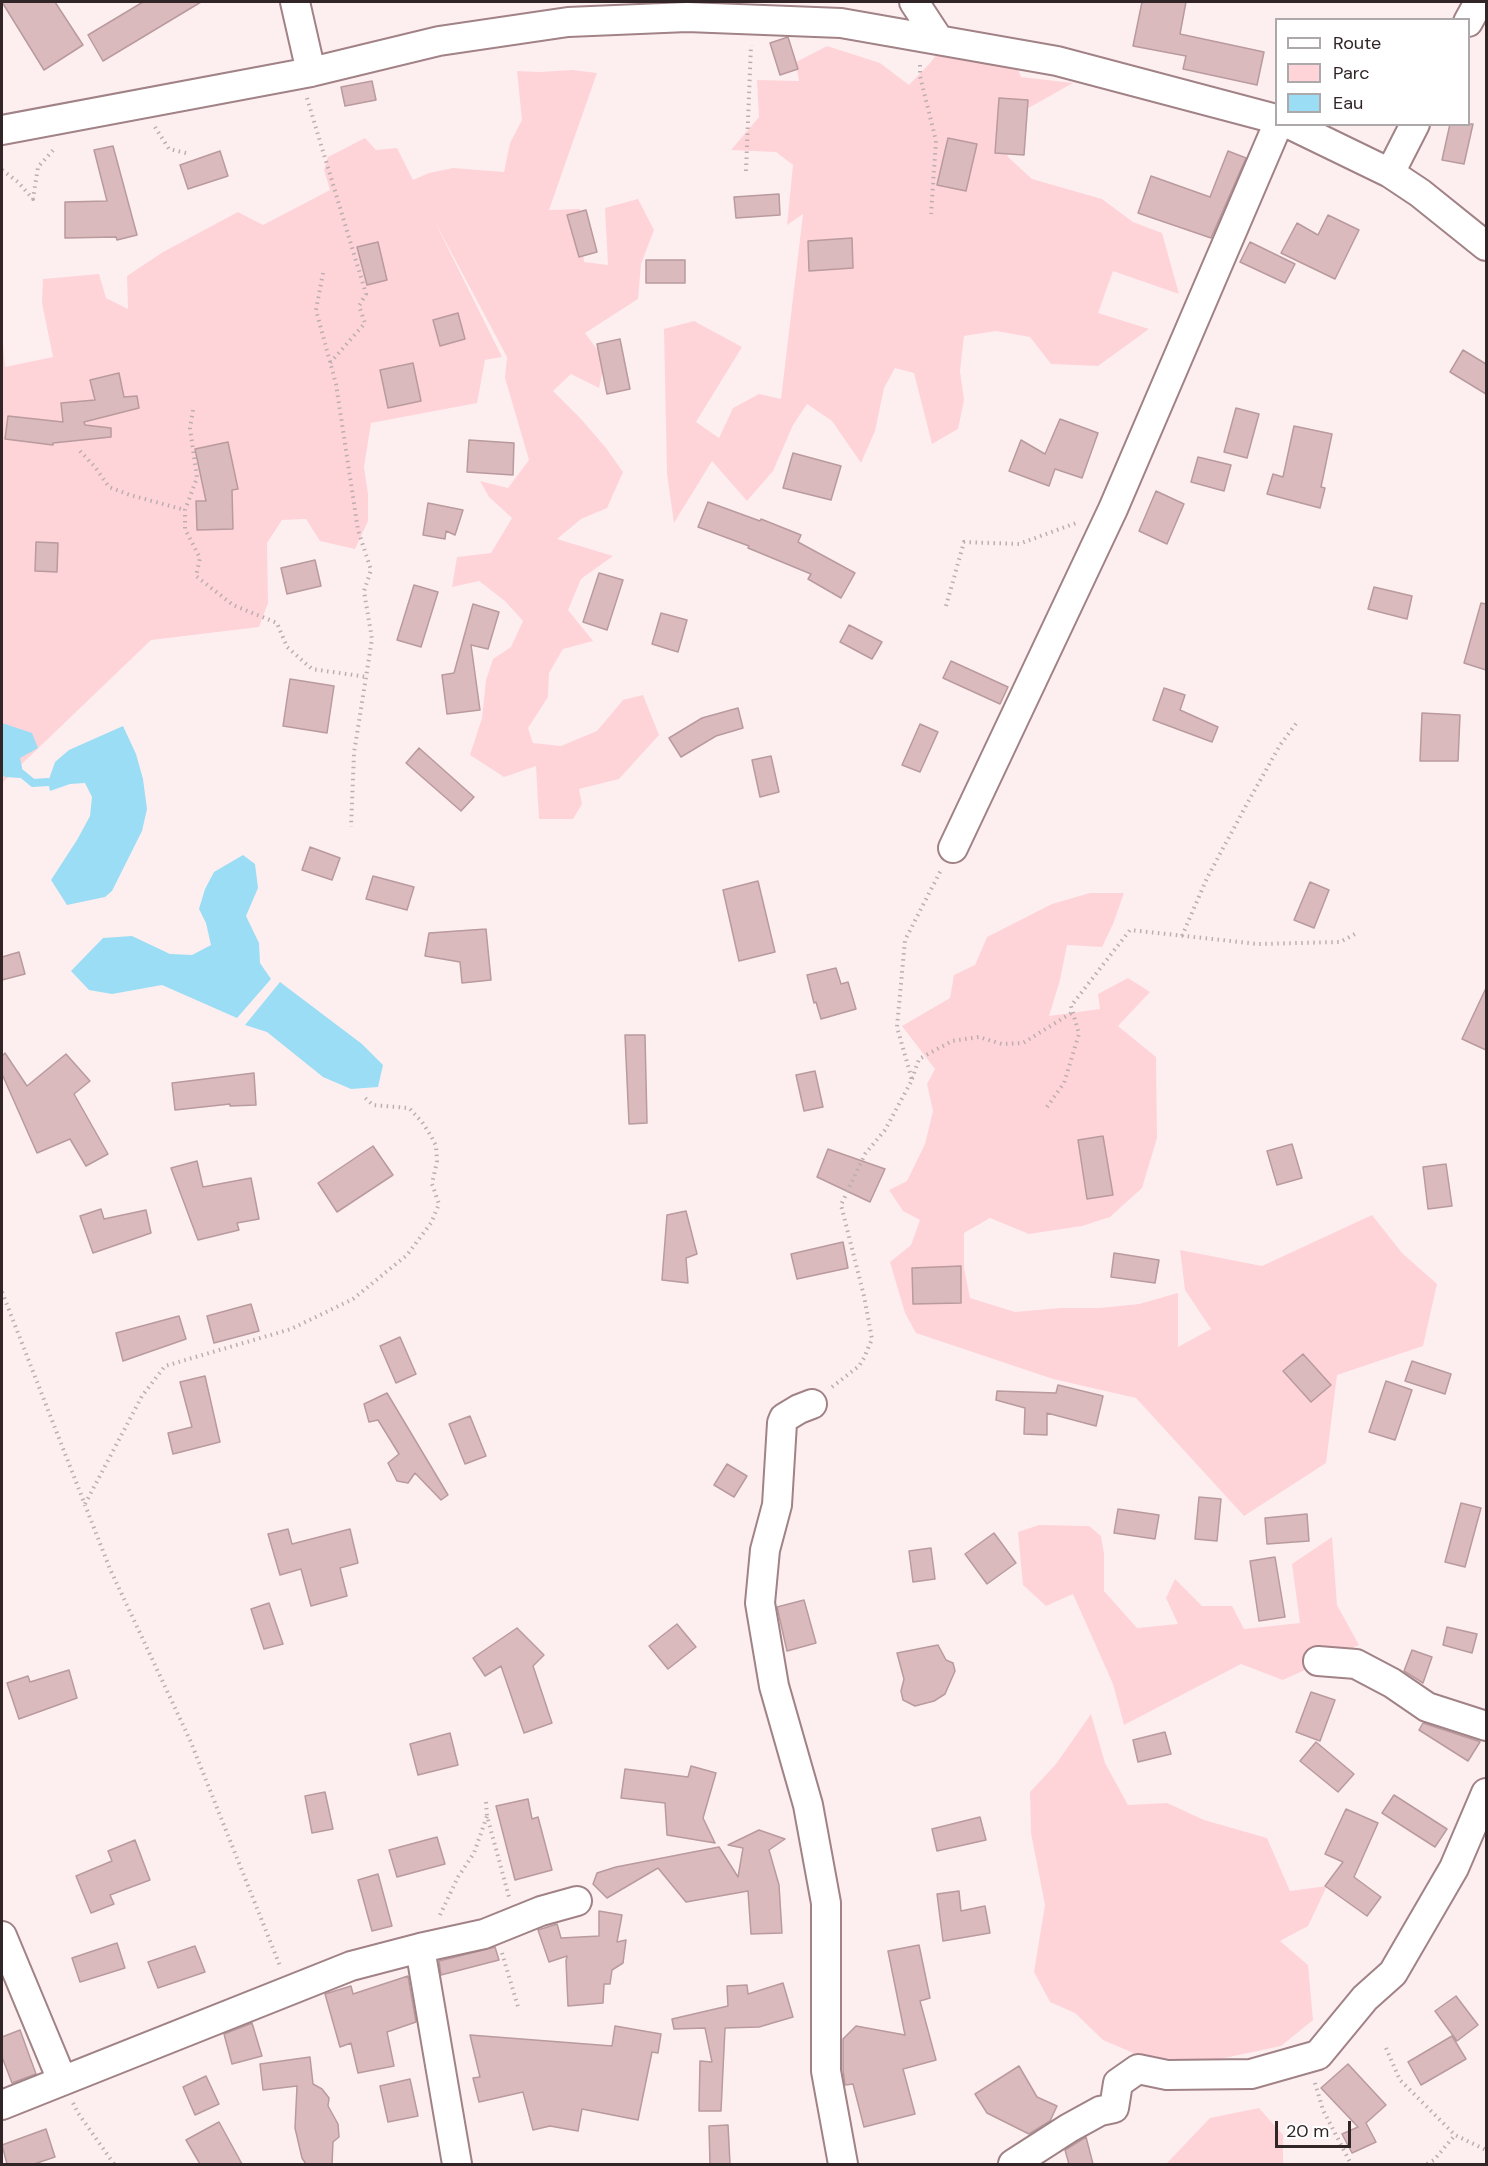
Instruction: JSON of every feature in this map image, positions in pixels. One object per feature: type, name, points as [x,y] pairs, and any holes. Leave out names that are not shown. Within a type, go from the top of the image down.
[{"type":"street","points":[[295,2],[305,73]]},
{"type":"street","points":[[914,2],[929,39]]},
{"type":"street","points":[[1470,18],[1479,2]]},
{"type":"street","points":[[2,130],[305,73],[439,41],[568,22],[687,17],[752,20],[846,12],[929,39],[1056,61],[1275,119]]},
{"type":"street","points":[[952,848],[1113,509],[1277,126]]},
{"type":"street","points":[[1293,126],[1390,173],[1420,193],[1486,246]]},
{"type":"street","points":[[1390,173],[1414,126]]},
{"type":"street","points":[[812,1404],[784,1418],[782,1424],[777,1505],[765,1550],[760,1603],[774,1686],[808,1805],[826,1904],[826,2071],[843,2164]]},
{"type":"street","points":[[1318,1661],[1356,1664],[1392,1683],[1427,1707],[1486,1726]]},
{"type":"street","points":[[1012,2164],[1069,2128],[1100,2111],[1114,2108],[1118,2083],[1138,2069],[1167,2075],[1251,2074],[1321,2053],[1365,1998],[1393,1973],[1454,1868],[1486,1793]]},
{"type":"street","points":[[2,2105],[291,1992],[351,1966],[505,1926],[547,1909],[577,1901]]},
{"type":"street","points":[[2,1936],[62,2080]]},
{"type":"street","points":[[425,1947],[457,2164]]},
{"type":"path","points":[[746,171],[752,20]]},
{"type":"path","points":[[929,39],[920,76],[936,141],[931,214]]},
{"type":"path","points":[[305,73],[366,294],[358,306],[365,322],[330,363]]},
{"type":"path","points":[[140,104],[169,149],[190,154]]},
{"type":"path","points":[[2,170],[18,182],[33,199],[38,167],[84,115]]},
{"type":"path","points":[[323,273],[316,310],[336,384],[358,530],[371,570],[364,591],[372,639],[368,677],[354,753],[351,827]]},
{"type":"path","points":[[193,410],[190,428],[197,478],[185,510],[185,529],[200,558],[196,576],[233,605],[277,623],[287,647],[312,669],[368,677]]},
{"type":"path","points":[[80,451],[95,466],[109,487],[185,510]]},
{"type":"path","points":[[946,606],[964,542],[1019,544],[1113,509]]},
{"type":"path","points":[[1182,936],[1207,878],[1243,811],[1280,745],[1298,721]]},
{"type":"path","points":[[912,1080],[897,1027],[905,940],[952,848]]},
{"type":"path","points":[[1047,1107],[1064,1083],[1079,1034],[1071,1006],[1130,930],[1258,944],[1340,942],[1354,934]]},
{"type":"path","points":[[812,1404],[859,1366],[872,1339],[864,1296],[841,1205],[865,1154],[885,1130],[912,1080],[919,1059],[952,1041],[979,1037],[1002,1044],[1023,1043],[1073,1012]]},
{"type":"path","points":[[85,1505],[142,1396],[165,1366],[291,1329],[353,1299],[406,1256],[431,1223],[439,1204],[432,1184],[437,1161],[436,1146],[422,1122],[409,1108],[373,1106],[363,1096]]},
{"type":"path","points":[[2,1292],[110,1569],[190,1740],[291,1992]]},
{"type":"path","points":[[486,1802],[487,1816],[507,1884],[505,1926],[519,2010]]},
{"type":"path","points":[[425,1947],[458,1877],[474,1853],[487,1816]]},
{"type":"path","points":[[1386,2048],[1400,2080],[1455,2135],[1486,2150]]},
{"type":"path","points":[[1307,2058],[1323,2110],[1351,2164]]},
{"type":"path","points":[[62,2080],[78,2113],[114,2164]]},
{"type":"path","points":[[1427,2164],[1434,2160],[1455,2135]]},
{"type":"green space","points":[[953,32],[1006,39],[1021,77],[1073,83],[998,125],[1008,157],[1032,179],[1102,199],[1133,222],[1162,233],[1179,294],[1113,271],[1098,313],[1149,329],[1098,366],[1051,364],[1030,337],[996,331],[964,336],[960,371],[964,400],[958,429],[932,444],[914,373],[895,368],[884,388],[875,431],[861,463],[832,421],[807,404],[793,425],[773,471],[747,501],[712,461],[674,523],[667,474],[664,329],[694,321],[742,347],[696,422],[719,438],[733,408],[759,394],[781,399],[803,214],[787,225],[793,165],[776,152],[731,150],[759,117],[757,80],[799,81],[796,62],[827,46],[880,63],[909,85],[931,62]]},
{"type":"green space","points":[[572,70],[597,73],[549,210],[580,209],[584,262],[608,265],[605,208],[638,199],[654,230],[641,264],[638,299],[585,333],[605,360],[599,388],[571,374],[553,391],[581,419],[623,472],[607,508],[581,519],[557,539],[613,556],[581,579],[568,610],[593,641],[563,649],[549,673],[548,697],[528,728],[533,743],[561,746],[597,731],[623,700],[643,695],[659,735],[619,779],[579,789],[582,804],[573,819],[539,819],[536,766],[504,777],[470,755],[482,718],[486,680],[493,659],[511,647],[523,621],[505,601],[479,581],[452,587],[457,557],[491,553],[512,518],[489,497],[480,481],[508,488],[529,460],[505,378],[507,357],[434,220],[502,357],[485,360],[477,403],[371,423],[364,467],[368,494],[368,521],[355,549],[320,541],[306,519],[282,520],[267,543],[268,603],[259,627],[151,640],[2,783],[2,331],[5,367],[53,357],[42,303],[43,279],[99,274],[106,298],[128,309],[127,276],[163,252],[238,212],[263,225],[330,190],[324,170],[328,157],[365,138],[376,150],[397,148],[413,180],[429,173],[453,168],[504,172],[510,143],[522,120],[517,71]]},
{"type":"green space","points":[[1090,893],[1124,893],[1102,947],[1067,945],[1060,980],[1049,1016],[1100,1009],[1098,994],[1128,978],[1150,992],[1118,1026],[1156,1057],[1157,1138],[1142,1188],[1110,1217],[1082,1226],[1029,1234],[990,1218],[964,1233],[964,1268],[970,1298],[1015,1312],[1139,1304],[1178,1293],[1178,1347],[1211,1329],[1185,1290],[1180,1250],[1262,1266],[1372,1215],[1402,1253],[1437,1284],[1423,1346],[1337,1375],[1326,1463],[1244,1516],[1136,1398],[1053,1379],[916,1333],[905,1313],[890,1262],[911,1245],[920,1220],[903,1211],[889,1190],[907,1181],[925,1144],[933,1111],[927,1084],[935,1069],[902,1026],[950,998],[954,975],[975,965],[987,937],[1052,904]]},
{"type":"green space","points":[[1039,1525],[1089,1526],[1101,1536],[1104,1554],[1104,1591],[1137,1628],[1178,1624],[1166,1598],[1175,1579],[1202,1606],[1232,1606],[1244,1629],[1300,1623],[1292,1564],[1332,1537],[1337,1605],[1359,1645],[1283,1680],[1241,1664],[1124,1725],[1113,1684],[1073,1594],[1046,1606],[1023,1585],[1018,1532]]},
{"type":"green space","points":[[1091,1714],[1105,1763],[1128,1805],[1167,1803],[1204,1820],[1267,1838],[1290,1891],[1327,1886],[1308,1926],[1280,1941],[1308,1965],[1313,2020],[1281,2046],[1215,2060],[1145,2058],[1103,2040],[1075,2013],[1050,2002],[1034,1972],[1045,1905],[1031,1833],[1030,1792],[1056,1764]]},
{"type":"green space","points":[[1259,2108],[1283,2135],[1283,2164],[1166,2164],[1210,2118]]},
{"type":"water","points":[[2,723],[32,733],[38,748],[20,758],[23,772],[20,778],[5,777],[2,774]]},
{"type":"water","points":[[123,726],[136,754],[143,779],[147,809],[142,831],[112,891],[105,897],[67,905],[51,880],[90,816],[92,797],[85,783],[70,784],[50,791],[48,782],[55,762],[69,750]]},
{"type":"water","points":[[243,855],[255,864],[258,888],[246,916],[259,943],[260,963],[271,979],[237,1018],[162,985],[112,994],[89,990],[71,971],[103,938],[132,936],[170,954],[192,955],[211,945],[206,923],[199,909],[205,889],[214,872]]},
{"type":"water","points":[[280,982],[362,1044],[383,1065],[378,1087],[351,1089],[323,1077],[267,1032],[245,1025]]},
{"type":"building","points":[[2,2],[55,2],[83,45],[44,70]]},
{"type":"building","points":[[143,2],[201,2],[103,61],[88,35]]},
{"type":"building","points":[[1142,2],[1186,2],[1180,34],[1264,52],[1257,85],[1183,69],[1186,56],[1133,46]]},
{"type":"building","points":[[788,37],[798,69],[780,75],[770,43]]},
{"type":"building","points":[[372,81],[376,100],[345,106],[341,87]]},
{"type":"building","points":[[999,98],[1028,100],[1024,155],[995,153]]},
{"type":"building","points":[[1473,124],[1464,164],[1442,160],[1450,126]]},
{"type":"building","points":[[948,138],[977,144],[966,191],[937,185]]},
{"type":"building","points":[[113,146],[137,235],[117,240],[116,237],[65,238],[65,202],[107,201],[94,150]]},
{"type":"building","points":[[220,151],[228,176],[188,189],[180,165]]},
{"type":"building","points":[[1228,151],[1246,158],[1211,238],[1138,213],[1151,176],[1210,197]]},
{"type":"building","points":[[779,194],[780,215],[736,218],[734,197]]},
{"type":"building","points":[[586,210],[597,252],[579,257],[567,215]]},
{"type":"building","points":[[1328,215],[1359,230],[1335,279],[1281,253],[1297,223],[1318,235]]},
{"type":"building","points":[[852,238],[853,268],[809,271],[808,241]]},
{"type":"building","points":[[378,242],[387,280],[367,285],[357,247]]},
{"type":"building","points":[[1250,242],[1295,264],[1285,283],[1240,262]]},
{"type":"building","points":[[646,260],[685,260],[685,283],[646,283]]},
{"type":"building","points":[[458,313],[465,339],[440,346],[433,320]]},
{"type":"building","points":[[620,339],[630,389],[607,394],[597,344]]},
{"type":"building","points":[[1463,350],[1486,364],[1486,394],[1450,372]]},
{"type":"building","points":[[413,363],[421,401],[388,408],[380,370]]},
{"type":"building","points":[[119,373],[124,397],[137,396],[139,408],[84,422],[85,425],[111,428],[111,437],[53,443],[53,445],[5,439],[8,416],[63,422],[61,403],[95,400],[90,380]]},
{"type":"building","points":[[1236,408],[1259,414],[1247,458],[1224,452]]},
{"type":"building","points":[[1060,419],[1098,433],[1082,478],[1055,469],[1049,486],[1009,471],[1021,440],[1045,454]]},
{"type":"building","points":[[1294,426],[1332,434],[1321,487],[1325,488],[1320,508],[1267,494],[1273,474],[1283,477]]},
{"type":"building","points":[[469,440],[514,443],[513,475],[467,472]]},
{"type":"building","points":[[228,442],[238,489],[232,490],[233,529],[197,530],[196,501],[206,501],[195,449]]},
{"type":"building","points":[[793,453],[841,466],[831,500],[783,488]]},
{"type":"building","points":[[1198,457],[1231,465],[1224,491],[1191,482]]},
{"type":"building","points":[[1156,491],[1184,504],[1167,544],[1139,531]]},
{"type":"building","points":[[708,502],[801,535],[798,542],[855,573],[841,598],[808,579],[811,574],[748,548],[749,546],[698,527]]},
{"type":"building","points":[[428,503],[463,510],[455,535],[446,531],[445,539],[423,535]]},
{"type":"building","points":[[36,542],[58,543],[57,572],[35,571]]},
{"type":"building","points":[[315,560],[321,586],[287,594],[281,568]]},
{"type":"building","points":[[599,573],[623,580],[607,630],[583,622]]},
{"type":"building","points":[[414,585],[438,592],[421,647],[397,640]]},
{"type":"building","points":[[1374,587],[1412,596],[1407,619],[1368,609]]},
{"type":"building","points":[[1481,603],[1486,604],[1486,670],[1464,663]]},
{"type":"building","points":[[473,604],[499,612],[488,649],[471,645],[480,710],[447,714],[442,675],[454,673]]},
{"type":"building","points":[[661,613],[687,620],[678,652],[652,644]]},
{"type":"building","points":[[849,625],[882,642],[872,659],[840,642]]},
{"type":"building","points":[[951,661],[1008,687],[1000,704],[943,678]]},
{"type":"building","points":[[290,679],[334,686],[327,733],[283,726]]},
{"type":"building","points":[[1164,688],[1185,695],[1180,710],[1218,727],[1212,742],[1153,720]]},
{"type":"building","points":[[738,708],[743,728],[716,736],[681,757],[669,738],[702,718]]},
{"type":"building","points":[[1422,713],[1460,715],[1458,761],[1420,761]]},
{"type":"building","points":[[920,724],[938,732],[920,772],[902,765]]},
{"type":"building","points":[[419,748],[474,797],[461,811],[406,763]]},
{"type":"building","points":[[771,756],[779,792],[760,797],[752,760]]},
{"type":"building","points":[[310,847],[340,858],[332,880],[302,870]]},
{"type":"building","points":[[373,876],[414,887],[407,910],[366,899]]},
{"type":"building","points":[[758,881],[775,952],[739,961],[723,890]]},
{"type":"building","points":[[1310,882],[1329,890],[1314,928],[1294,920]]},
{"type":"building","points":[[486,929],[491,980],[462,983],[460,962],[425,956],[429,933]]},
{"type":"building","points":[[19,952],[25,974],[2,980],[2,957]]},
{"type":"building","points":[[836,968],[841,984],[848,982],[856,1009],[821,1019],[816,1002],[814,1003],[807,975]]},
{"type":"building","points":[[1486,988],[1486,1050],[1462,1039]]},
{"type":"building","points":[[625,1035],[645,1035],[647,1123],[629,1124]]},
{"type":"building","points":[[5,1053],[27,1086],[66,1054],[90,1081],[74,1094],[108,1154],[86,1166],[70,1139],[37,1153],[2,1074],[2,1056]]},
{"type":"building","points":[[815,1071],[823,1107],[804,1111],[796,1075]]},
{"type":"building","points":[[254,1073],[256,1105],[230,1106],[230,1104],[175,1110],[172,1083]]},
{"type":"building","points":[[1103,1136],[1113,1195],[1087,1199],[1078,1140]]},
{"type":"building","points":[[1292,1144],[1302,1178],[1277,1185],[1267,1151]]},
{"type":"building","points":[[373,1146],[393,1175],[337,1212],[318,1183]]},
{"type":"building","points":[[828,1149],[885,1169],[870,1202],[817,1177]]},
{"type":"building","points":[[197,1161],[203,1187],[251,1178],[259,1219],[237,1223],[239,1230],[198,1240],[171,1168]]},
{"type":"building","points":[[1446,1164],[1452,1206],[1428,1209],[1423,1167]]},
{"type":"building","points":[[101,1209],[104,1219],[146,1210],[151,1233],[93,1253],[80,1216]]},
{"type":"building","points":[[686,1211],[697,1254],[686,1258],[688,1283],[662,1280],[667,1215]]},
{"type":"building","points":[[843,1242],[848,1268],[797,1279],[791,1254]]},
{"type":"building","points":[[1114,1253],[1159,1260],[1155,1283],[1111,1277]]},
{"type":"building","points":[[961,1266],[961,1303],[913,1304],[912,1268]]},
{"type":"building","points":[[251,1304],[259,1331],[214,1343],[207,1316]]},
{"type":"building","points":[[179,1316],[186,1339],[123,1361],[116,1333]]},
{"type":"building","points":[[400,1337],[416,1374],[396,1383],[380,1346]]},
{"type":"building","points":[[1303,1354],[1331,1385],[1311,1402],[1283,1371]]},
{"type":"building","points":[[1412,1361],[1451,1374],[1445,1394],[1405,1381]]},
{"type":"building","points":[[205,1376],[220,1442],[173,1454],[168,1433],[192,1427],[180,1382]]},
{"type":"building","points":[[1386,1381],[1412,1390],[1395,1440],[1369,1432]]},
{"type":"building","points":[[1058,1385],[1103,1396],[1096,1426],[1047,1413],[1047,1435],[1024,1434],[1025,1408],[996,1400],[997,1391],[1056,1393]]},
{"type":"building","points":[[387,1393],[448,1495],[441,1500],[415,1473],[408,1483],[397,1481],[388,1463],[399,1454],[378,1420],[369,1422],[364,1404]]},
{"type":"building","points":[[470,1416],[486,1456],[465,1464],[449,1424]]},
{"type":"building","points":[[727,1464],[747,1476],[734,1497],[714,1485]]},
{"type":"building","points":[[1199,1497],[1221,1499],[1217,1541],[1195,1539]]},
{"type":"building","points":[[1461,1503],[1481,1508],[1465,1567],[1445,1562]]},
{"type":"building","points":[[1118,1509],[1159,1515],[1155,1539],[1114,1533]]},
{"type":"building","points":[[1307,1514],[1309,1541],[1267,1544],[1265,1518]]},
{"type":"building","points":[[288,1529],[292,1544],[350,1529],[358,1563],[340,1568],[347,1596],[311,1606],[301,1569],[280,1575],[268,1534]]},
{"type":"building","points":[[994,1533],[1016,1563],[987,1584],[965,1554]]},
{"type":"building","points":[[931,1548],[935,1579],[913,1582],[909,1551]]},
{"type":"building","points":[[1275,1557],[1285,1617],[1259,1621],[1250,1561]]},
{"type":"building","points":[[804,1600],[816,1643],[787,1651],[777,1607]]},
{"type":"building","points":[[269,1603],[283,1644],[264,1649],[251,1609]]},
{"type":"building","points":[[677,1624],[696,1647],[668,1669],[649,1646]]},
{"type":"building","points":[[1447,1627],[1477,1634],[1472,1653],[1443,1645]]},
{"type":"building","points":[[517,1628],[544,1655],[533,1666],[552,1723],[524,1733],[501,1666],[485,1676],[473,1658]]},
{"type":"building","points":[[938,1645],[946,1660],[953,1663],[955,1671],[945,1694],[934,1701],[915,1706],[903,1700],[901,1691],[904,1679],[897,1653]]},
{"type":"building","points":[[1412,1650],[1432,1657],[1423,1683],[1404,1671]]},
{"type":"building","points":[[69,1670],[77,1698],[19,1719],[7,1683],[28,1676],[30,1682]]},
{"type":"building","points":[[1311,1692],[1335,1700],[1320,1741],[1296,1732]]},
{"type":"building","points":[[1423,1723],[1480,1742],[1468,1761],[1419,1730]]},
{"type":"building","points":[[1165,1732],[1171,1754],[1138,1762],[1133,1740]]},
{"type":"building","points":[[450,1733],[458,1765],[418,1775],[410,1744]]},
{"type":"building","points":[[1316,1742],[1354,1774],[1338,1792],[1300,1761]]},
{"type":"building","points":[[691,1766],[716,1773],[703,1818],[715,1843],[667,1835],[665,1803],[621,1798],[625,1769],[688,1777]]},
{"type":"building","points":[[325,1792],[333,1829],[312,1833],[305,1796]]},
{"type":"building","points":[[1394,1795],[1447,1829],[1435,1847],[1382,1813]]},
{"type":"building","points":[[528,1799],[532,1819],[538,1817],[552,1870],[515,1880],[496,1806]]},
{"type":"building","points":[[1346,1809],[1378,1823],[1354,1877],[1381,1897],[1367,1916],[1325,1886],[1343,1862],[1325,1854]]},
{"type":"building","points":[[980,1817],[986,1840],[937,1851],[932,1829]]},
{"type":"building","points":[[759,1830],[785,1839],[769,1850],[779,1885],[782,1933],[751,1934],[748,1891],[686,1902],[658,1868],[607,1898],[593,1884],[597,1873],[616,1867],[719,1847],[738,1877],[743,1848],[728,1845]]},
{"type":"building","points":[[437,1837],[445,1864],[397,1877],[389,1850]]},
{"type":"building","points":[[135,1840],[150,1880],[110,1895],[114,1904],[91,1913],[76,1876],[112,1861],[108,1851]]},
{"type":"building","points":[[378,1874],[392,1926],[372,1931],[358,1880]]},
{"type":"building","points":[[959,1891],[961,1911],[985,1906],[990,1933],[943,1941],[937,1894]]},
{"type":"building","points":[[599,1911],[622,1915],[617,1942],[626,1940],[623,1963],[612,1970],[610,1984],[604,1984],[603,2003],[568,2006],[567,1956],[549,1962],[538,1930],[557,1924],[561,1938],[599,1936]]},
{"type":"building","points":[[117,1943],[125,1968],[80,1982],[72,1958]]},
{"type":"building","points":[[919,1945],[930,1998],[920,2001],[936,2060],[903,2069],[915,2114],[864,2127],[853,2084],[845,2085],[843,2039],[856,2026],[905,2035],[888,1951]]},
{"type":"building","points":[[195,1946],[205,1972],[158,1988],[148,1962]]},
{"type":"building","points":[[495,1947],[499,1960],[441,1975],[439,1961]]},
{"type":"building","points":[[408,1976],[416,2022],[387,2032],[394,2066],[358,2073],[351,2043],[340,2047],[325,1994],[351,1986],[353,1994]]},
{"type":"building","points":[[783,1983],[793,2017],[759,2027],[725,2028],[721,2111],[699,2111],[700,2061],[712,2062],[705,2028],[674,2029],[672,2019],[728,2006],[727,1986],[747,1985],[748,1994]]},
{"type":"building","points":[[1456,1996],[1478,2025],[1457,2041],[1435,2011]]},
{"type":"building","points":[[252,2023],[262,2056],[232,2064],[224,2034]]},
{"type":"building","points":[[615,2026],[661,2034],[658,2053],[652,2052],[638,2120],[582,2109],[578,2131],[550,2126],[533,2130],[523,2092],[479,2102],[473,2078],[480,2077],[470,2035],[612,2046]]},
{"type":"building","points":[[20,2030],[36,2074],[12,2083],[2,2057],[2,2037]]},
{"type":"building","points":[[1452,2036],[1466,2059],[1421,2085],[1408,2062]]},
{"type":"building","points":[[310,2057],[313,2084],[322,2089],[329,2098],[328,2106],[338,2124],[339,2137],[333,2142],[332,2164],[306,2164],[302,2158],[295,2128],[297,2086],[263,2090],[260,2064]]},
{"type":"building","points":[[1348,2064],[1386,2105],[1366,2123],[1376,2142],[1352,2153],[1342,2134],[1358,2127],[1321,2088]]},
{"type":"building","points":[[1019,2066],[1037,2097],[1057,2106],[1050,2121],[1029,2134],[987,2113],[975,2094]]},
{"type":"building","points":[[206,2076],[219,2104],[195,2115],[183,2087]]},
{"type":"building","points":[[410,2079],[418,2116],[388,2122],[380,2086]]},
{"type":"building","points":[[219,2122],[242,2164],[200,2164],[186,2140]]},
{"type":"building","points":[[728,2125],[730,2164],[710,2164],[709,2126]]},
{"type":"building","points":[[46,2129],[55,2157],[34,2164],[7,2164],[2,2145]]},
{"type":"building","points":[[1086,2137],[1093,2164],[1069,2164],[1065,2150]]},
{"type":"waterway","points":[[22,774],[33,783],[48,782]]}]
